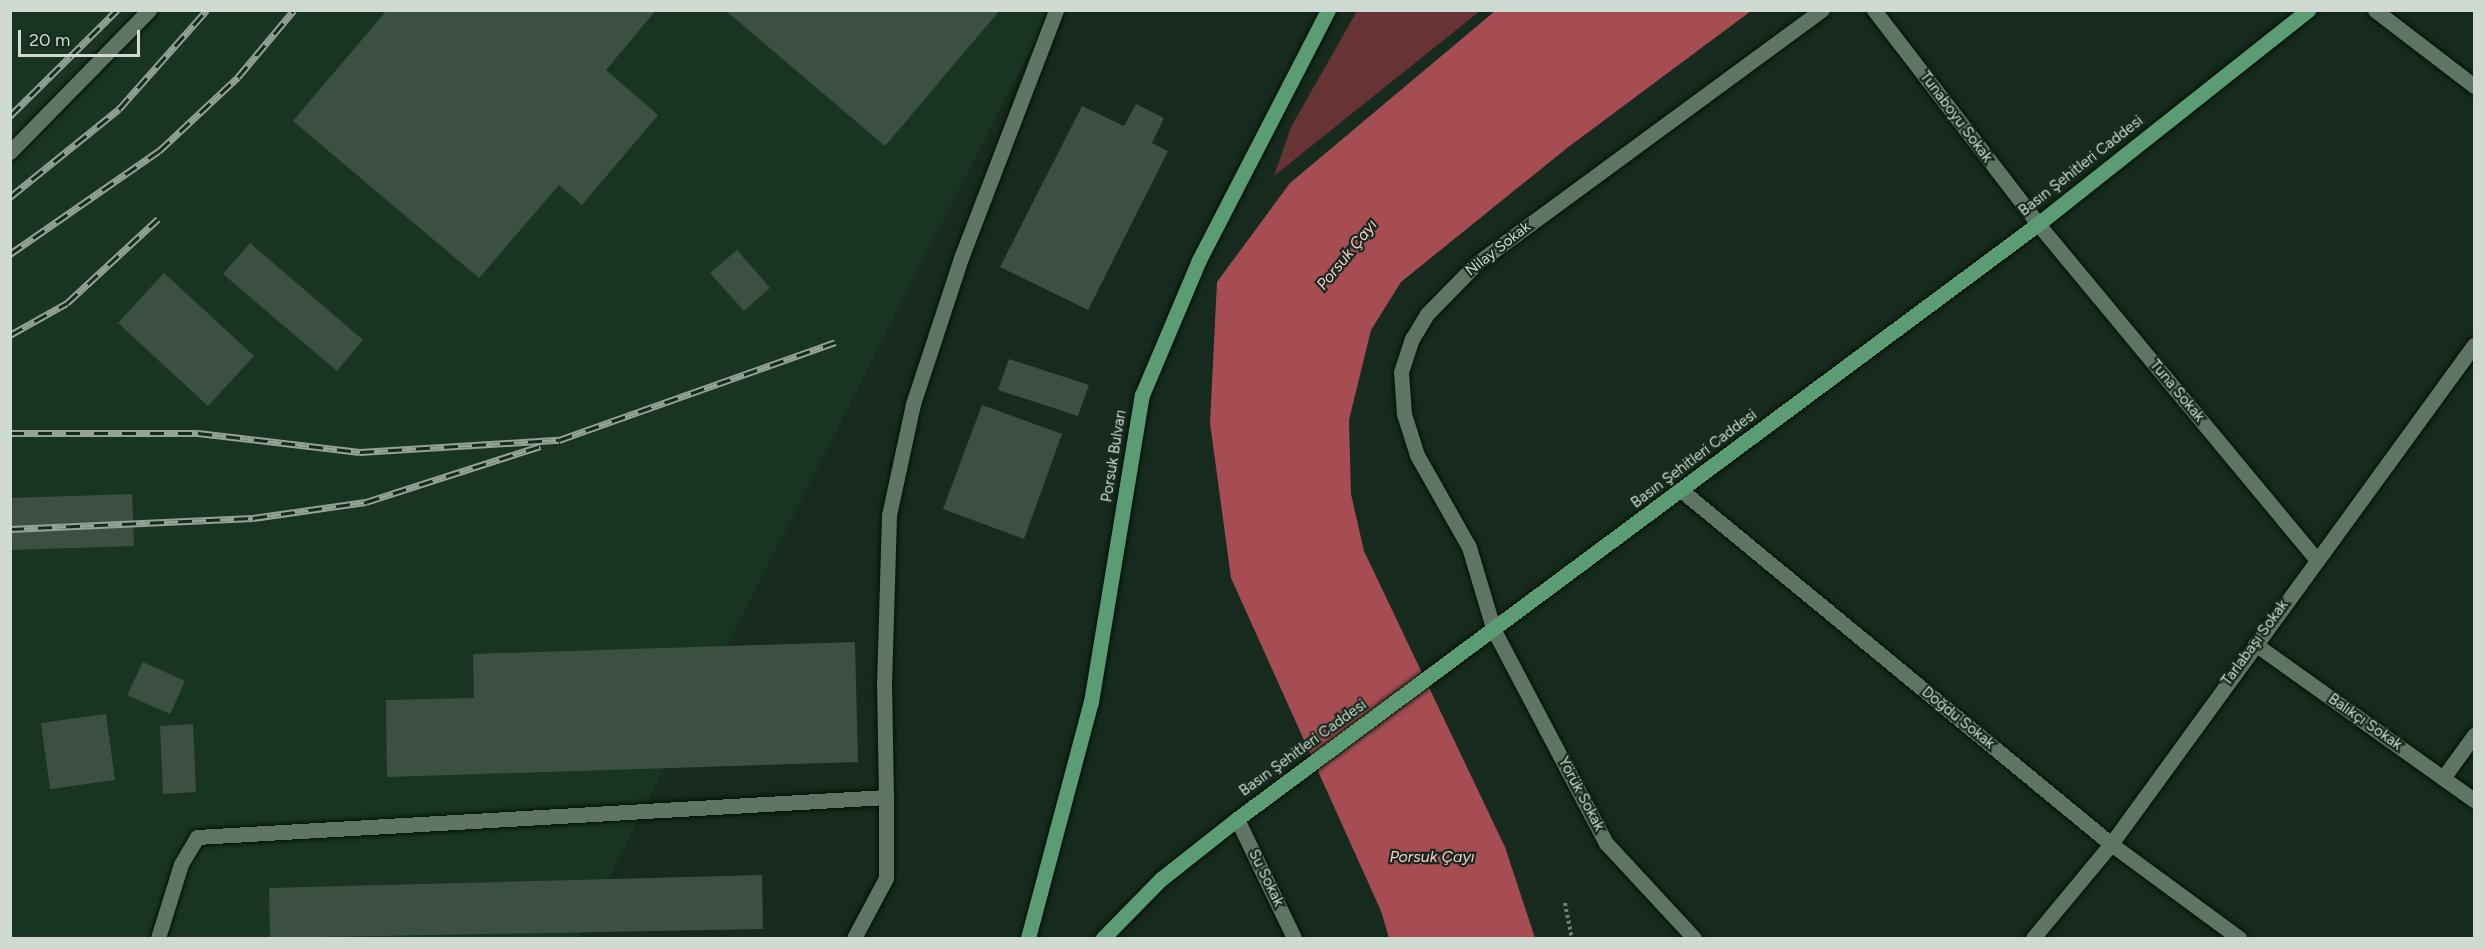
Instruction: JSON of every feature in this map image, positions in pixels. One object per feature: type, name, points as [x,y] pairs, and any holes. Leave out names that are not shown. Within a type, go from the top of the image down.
[{"type":"main road","name":"Porsuk Bulvarı","points":[[1028,939],[1091,702],[1142,395],[1199,260],[1328,10]]},
{"type":"main road","name":"Basın Şehitleri Caddesi","points":[[1103,939],[1161,879],[1237,819],[2038,224],[2308,10]]},
{"type":"street","points":[[10,152],[149,10]]},
{"type":"street","points":[[854,939],[886,878],[884,684],[888,515],[913,404],[961,258],[1056,10]]},
{"type":"street","name":"Nilay Sokak","points":[[1494,630],[1469,547],[1427,478],[1404,414],[1401,372],[1412,339],[1427,314],[1477,263],[1822,10]]},
{"type":"street","name":"Tunaboyu Sokak","points":[[1874,10],[2038,224]]},
{"type":"street","points":[[2375,10],[2475,86]]},
{"type":"street","name":"Tuna Sokak","points":[[2038,224],[2316,559]]},
{"type":"street","name":"Tarlabaşı Sokak","points":[[2033,939],[2111,844],[2316,559],[2475,345]]},
{"type":"street","name":"Doğdu Sokak","points":[[1682,490],[2111,844],[2239,939]]},
{"type":"street","name":"Yörük Sokak","points":[[1494,630],[1606,843],[1694,939]]},
{"type":"street","name":"Balıkçı Sokak","points":[[2255,644],[2475,800]]},
{"type":"street","points":[[2444,778],[2475,735]]},
{"type":"street","points":[[158,939],[181,864],[197,837],[886,797]]},
{"type":"street","name":"Su Sokak","points":[[1237,819],[1294,939]]},
{"type":"path","points":[[1565,903],[1572,939]]},
{"type":"shaded area","points":[[10,11],[1050,11],[578,938],[11,938]]},
{"type":"shaded area","points":[[1357,11],[1480,11],[1274,176],[1291,127]]},
{"type":"water","name":"Porsuk Çayı","points":[[1495,11],[1751,11],[1567,148],[1401,282],[1371,330],[1349,420],[1351,494],[1364,551],[1505,847],[1535,938],[1389,938],[1381,911],[1231,578],[1210,423],[1217,282],[1290,183]]},
{"type":"building","points":[[387,10],[656,10],[606,70],[658,115],[582,205],[559,185],[479,278],[293,121]]},
{"type":"building","points":[[725,10],[1000,10],[885,146]]},
{"type":"building","points":[[1136,104],[1164,118],[1152,143],[1168,151],[1088,310],[1000,267],[1082,106],[1124,126]]},
{"type":"building","points":[[250,243],[363,340],[337,371],[223,274]]},
{"type":"building","points":[[737,250],[770,288],[744,311],[710,273]]},
{"type":"building","points":[[164,273],[254,356],[208,406],[118,323]]},
{"type":"building","points":[[1009,359],[1089,385],[1078,416],[998,390]]},
{"type":"building","points":[[982,405],[1062,434],[1024,539],[943,509]]},
{"type":"building","points":[[132,494],[134,546],[10,550],[10,498]]},
{"type":"building","points":[[855,642],[858,762],[387,777],[386,700],[474,698],[473,654]]},
{"type":"building","points":[[143,662],[185,681],[170,714],[127,695]]},
{"type":"building","points":[[106,714],[115,780],[50,789],[41,723]]},
{"type":"building","points":[[193,724],[196,792],[163,794],[160,726]]},
{"type":"building","points":[[762,875],[763,929],[270,938],[269,888]]},
{"type":"railway","points":[[10,116],[117,10]]},
{"type":"railway","points":[[10,197],[119,109],[207,10]]},
{"type":"railway","points":[[10,254],[159,151],[238,77],[294,10]]},
{"type":"railway","points":[[10,335],[67,303],[158,219]]},
{"type":"railway","points":[[10,433],[198,433],[360,452],[559,440],[835,342]]},
{"type":"railway","points":[[10,529],[253,518],[366,502],[540,446]]}]
